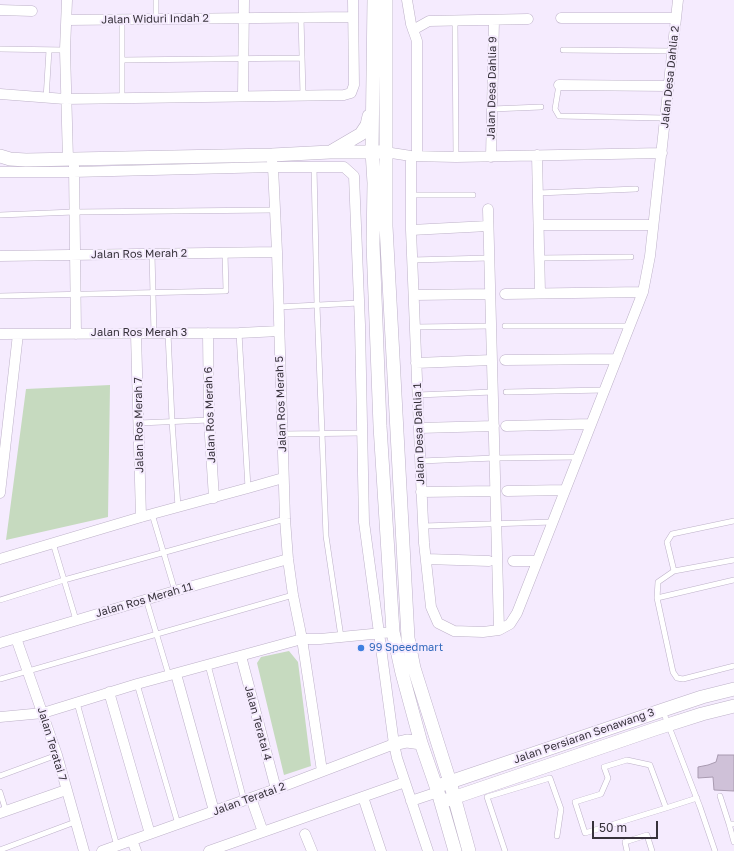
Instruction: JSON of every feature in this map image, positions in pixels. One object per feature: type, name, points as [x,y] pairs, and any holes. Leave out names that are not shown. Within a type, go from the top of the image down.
[{"type":"street","points":[[67,0],[65,99],[72,164],[76,334]]},
{"type":"street","points":[[243,96],[244,0]]},
{"type":"street","points":[[0,94],[46,99],[344,95],[351,93],[354,85],[353,0]]},
{"type":"street","points":[[374,0],[372,152],[374,184],[373,244],[380,426],[393,632],[402,673],[421,743],[438,793],[455,851]]},
{"type":"street","points":[[386,0],[386,226],[408,638],[414,668],[450,782],[469,851]]},
{"type":"street","points":[[407,0],[413,30],[429,21],[528,19]]},
{"type":"street","name":"Jalan Desa Dahlia 2","points":[[499,630],[510,624],[517,613],[643,292],[650,256],[678,0]]},
{"type":"street","points":[[0,10],[32,11]]},
{"type":"street","name":"Jalan Widuri Indah 2","points":[[67,20],[353,17]]},
{"type":"street","points":[[561,18],[676,18]]},
{"type":"street","name":"Jalan Desa Dahlia 9","points":[[490,156],[494,20]]},
{"type":"street","name":"Jalan Desa Dahlia 1","points":[[413,30],[417,41],[414,155],[410,195],[411,230],[421,492],[426,559],[432,607],[438,623],[454,631],[483,632],[499,630]]},
{"type":"street","points":[[559,85],[668,86]]},
{"type":"street","points":[[330,152],[361,134],[368,125],[373,93]]},
{"type":"street","points":[[330,152],[365,161],[374,184]]},
{"type":"street","points":[[0,172],[72,164],[272,161],[330,152],[385,152],[456,157],[662,153]]},
{"type":"street","points":[[538,155],[540,293]]},
{"type":"street","points":[[0,156],[10,159],[72,164]]},
{"type":"street","points":[[272,161],[314,167],[344,167],[354,176],[359,303],[364,522],[394,744],[428,851]]},
{"type":"street","name":"Jalan Ros Merah 5","points":[[272,161],[277,252],[285,519],[288,559],[322,771]]},
{"type":"street","points":[[488,209],[499,630]]},
{"type":"street","points":[[539,225],[653,225]]},
{"type":"street","points":[[411,230],[488,226]]},
{"type":"street","name":"Jalan Ros Merah 2","points":[[0,256],[277,252]]},
{"type":"street","points":[[505,294],[643,292]]},
{"type":"street","points":[[414,295],[490,294]]},
{"type":"street","name":"Jalan Ros Merah 3","points":[[0,334],[154,334],[279,331]]},
{"type":"street","name":"Jalan Ros Merah 6","points":[[208,333],[209,420],[214,498]]},
{"type":"street","points":[[0,493],[3,437],[18,334]]},
{"type":"street","name":"Jalan Ros Merah 7","points":[[136,334],[141,517]]},
{"type":"street","points":[[504,360],[617,359]]},
{"type":"street","points":[[416,363],[492,360]]},
{"type":"street","points":[[506,426],[591,424]]},
{"type":"street","points":[[419,428],[494,426]]},
{"type":"street","points":[[0,559],[141,517],[284,478]]},
{"type":"street","points":[[507,491],[565,490]]},
{"type":"street","points":[[421,492],[495,491]]},
{"type":"street","name":"Jalan Ros Merah 11","points":[[0,642],[175,590],[288,559]]},
{"type":"street","points":[[426,559],[489,560]]},
{"type":"street","points":[[513,561],[537,561]]},
{"type":"street","points":[[0,717],[43,713],[137,684],[302,639],[393,632]]},
{"type":"street","name":"Jalan Teratai 7","points":[[16,638],[57,756],[84,851]]},
{"type":"street","name":"Jalan Teratai 4","points":[[241,656],[276,789]]},
{"type":"street","points":[[172,675],[214,811]]},
{"type":"street","name":"Jalan Persiaran Senawang 3","points":[[438,793],[450,782],[662,710],[702,697],[734,689]]},
{"type":"street","points":[[109,692],[150,834]]},
{"type":"street","name":"Jalan Persiaran Senawang 3","points":[[438,793],[454,797],[655,729],[702,714],[734,706]]},
{"type":"street","points":[[394,744],[407,741],[421,743]]},
{"type":"street","name":"Jalan Teratai 2","points":[[102,851],[276,789],[394,744]]},
{"type":"street","points":[[209,851],[405,782]]},
{"type":"street","points":[[3,812],[66,790]]},
{"type":"street","points":[[412,801],[438,793]]},
{"type":"street","points":[[363,797],[381,851]]},
{"type":"street","points":[[248,799],[263,832]]},
{"type":"street","points":[[305,834],[312,851]]},
{"type":"street","points":[[132,840],[136,851]]},
{"type":"lane","points":[[156,0],[156,19]]},
{"type":"lane","points":[[301,17],[303,95]]},
{"type":"lane","points":[[122,19],[122,97]]},
{"type":"lane","points":[[455,21],[456,157]]},
{"type":"lane","points":[[0,49],[65,50]]},
{"type":"lane","points":[[46,99],[49,50]]},
{"type":"lane","points":[[563,50],[672,51]]},
{"type":"lane","points":[[122,60],[302,58]]},
{"type":"lane","points":[[559,85],[555,108],[559,116],[666,118]]},
{"type":"lane","points":[[492,110],[541,107]]},
{"type":"lane","points":[[314,167],[321,434],[326,536],[341,637]]},
{"type":"lane","points":[[538,193],[636,189]]},
{"type":"lane","points":[[410,195],[473,195]]},
{"type":"lane","points":[[0,215],[74,212],[275,210]]},
{"type":"lane","points":[[0,296],[226,291],[225,253]]},
{"type":"lane","points":[[152,254],[154,334]]},
{"type":"lane","points":[[539,258],[631,257]]},
{"type":"lane","points":[[412,260],[489,258]]},
{"type":"lane","points":[[278,307],[359,303]]},
{"type":"lane","points":[[415,326],[491,326]]},
{"type":"lane","points":[[505,326],[630,326]]},
{"type":"lane","points":[[168,333],[178,507]]},
{"type":"lane","points":[[239,333],[248,488]]},
{"type":"lane","points":[[506,392],[605,390]]},
{"type":"lane","points":[[417,395],[493,392]]},
{"type":"lane","points":[[139,423],[209,420]]},
{"type":"lane","points":[[283,434],[362,433]]},
{"type":"lane","points":[[420,461],[578,457]]},
{"type":"lane","points":[[152,514],[175,590]]},
{"type":"lane","points":[[0,600],[64,580],[285,519]]},
{"type":"lane","points":[[674,571],[667,542],[672,534],[734,521]]},
{"type":"lane","points":[[423,526],[553,522]]},
{"type":"lane","points":[[53,543],[76,620]]},
{"type":"lane","points":[[734,560],[674,571],[658,582],[657,598],[673,672],[677,678],[683,679],[734,666]]},
{"type":"lane","points":[[657,598],[734,580]]},
{"type":"lane","points":[[0,679],[293,595]]},
{"type":"lane","points":[[146,599],[156,634],[172,675]]},
{"type":"lane","points":[[208,665],[248,799]]},
{"type":"lane","points":[[137,684],[178,824]]},
{"type":"lane","points":[[76,703],[117,846]]},
{"type":"lane","points":[[662,710],[669,725],[715,851]]},
{"type":"lane","points":[[0,776],[57,756]]},
{"type":"lane","points":[[666,808],[650,765],[627,760],[604,767],[608,778],[601,794],[575,802],[585,833],[666,808],[696,798]]},
{"type":"lane","points":[[505,851],[487,797],[550,778],[561,809],[556,836]]},
{"type":"lane","points":[[0,792],[3,812]]},
{"type":"lane","points":[[720,796],[732,824],[734,842]]},
{"type":"lane","points":[[0,850],[75,822]]},
{"type":"lane","points":[[628,851],[625,842],[647,835],[652,851]]},
{"type":"green space","points":[[110,385],[108,517],[6,540],[26,389]]},
{"type":"green space","points":[[289,651],[298,662],[311,766],[284,775],[257,663],[261,657]]},
{"type":"building","points":[[718,755],[734,755],[734,791],[714,790],[713,777],[698,778],[698,767],[716,762]]},
{"type":"place","name":"99 Speedmart","points":[[361,648]]}]
